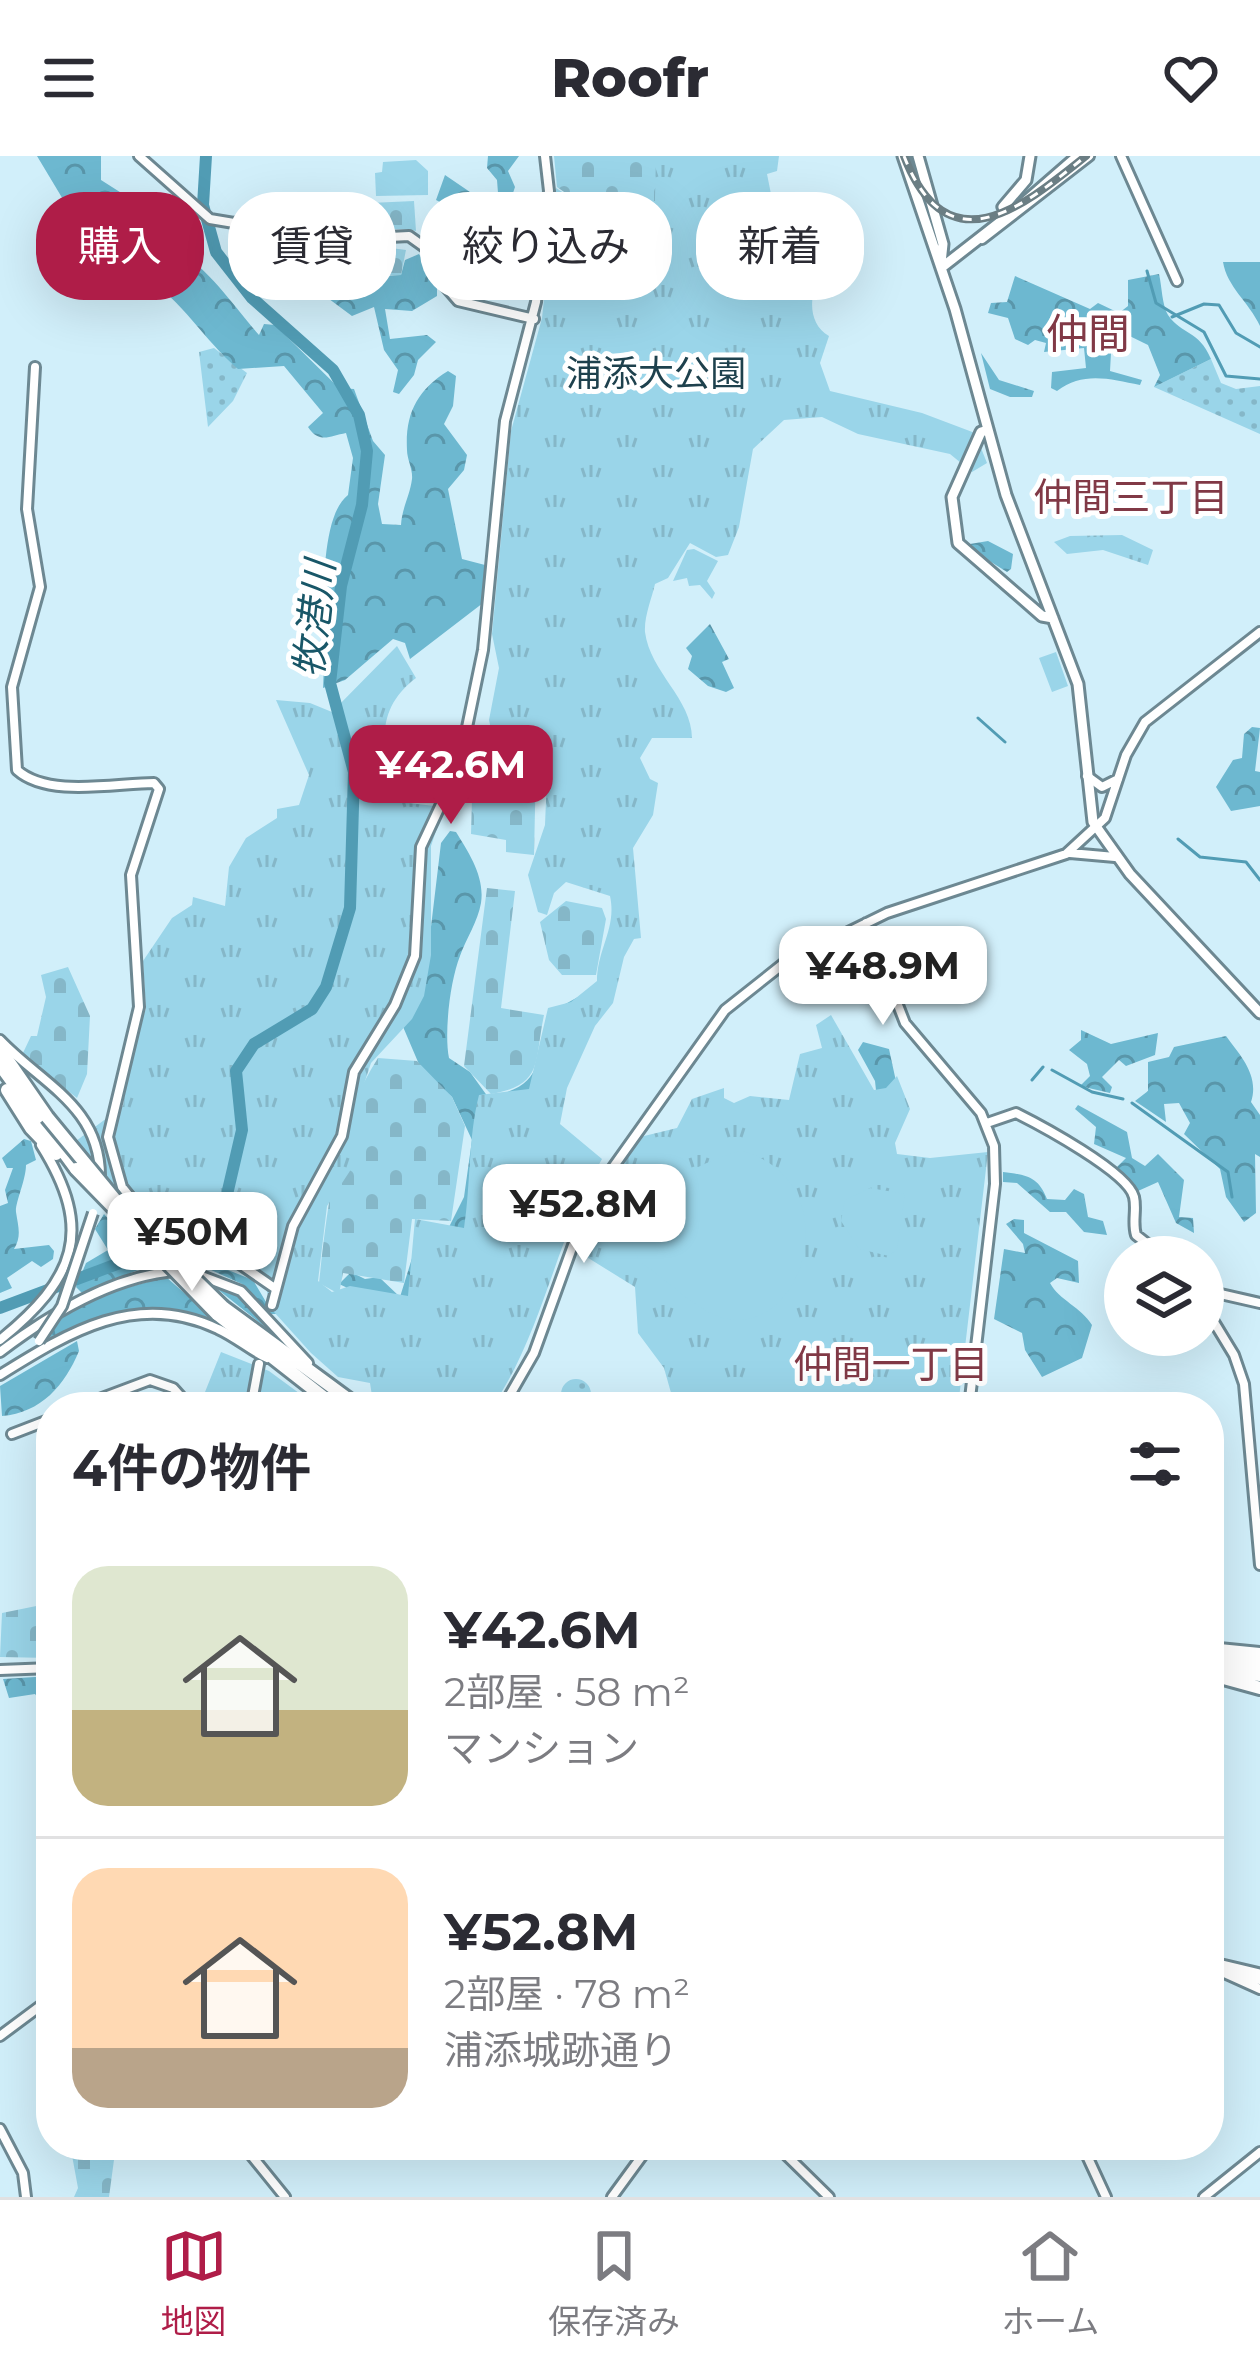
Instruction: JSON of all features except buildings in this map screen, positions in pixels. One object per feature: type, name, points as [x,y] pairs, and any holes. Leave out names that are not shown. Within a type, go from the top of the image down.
[{"type":"highway","points":[[0,1044],[39,1122]]},
{"type":"highway","points":[[0,1065],[76,1169],[220,1311],[338,1392]]},
{"type":"highway","points":[[0,1078],[267,1363],[312,1392]]},
{"type":"highway","points":[[1224,1659],[1260,1654]]},
{"type":"highway","points":[[1224,1664],[1260,1671]]},
{"type":"highway","points":[[1224,1669],[1260,1688]]},
{"type":"main road","points":[[903,156],[941,268],[1012,514],[1083,704],[1086,775],[1096,828],[1115,857],[1260,1013]]},
{"type":"main road","points":[[918,156],[943,244],[941,268]]},
{"type":"main road","points":[[941,268],[1009,214],[1003,207],[1026,179],[1030,156]]},
{"type":"main road","points":[[988,430],[982,432],[952,497],[958,544],[1042,616],[1053,618]]},
{"type":"main road","points":[[1224,1969],[1260,1981]]},
{"type":"street","points":[[139,156],[197,212],[218,222],[287,216],[350,239],[409,236],[430,251],[445,286],[458,301],[533,319]]},
{"type":"street","points":[[272,1305],[293,1226],[342,1136],[354,1072],[395,1005],[415,956],[421,848],[430,819],[454,783],[484,640],[505,421],[533,319],[549,191],[545,156]]},
{"type":"street","points":[[1009,214],[1078,156]]},
{"type":"street","points":[[980,239],[989,238],[1089,156]]},
{"type":"street","points":[[1120,156],[1177,281]]},
{"type":"street","points":[[35,367],[27,508],[40,587],[12,687],[17,768],[29,779],[159,787],[131,875],[141,992],[119,1100],[107,1130],[122,1187],[168,1241],[237,1262],[276,1289]]},
{"type":"street","points":[[1066,854],[1096,828],[1132,742],[1152,714],[1260,632]]},
{"type":"street","points":[[1086,775],[1102,787],[1118,779]]},
{"type":"street","points":[[512,1392],[534,1353],[589,1201],[711,1027],[773,970],[866,923],[962,884],[1066,854],[1092,851],[1115,857]]},
{"type":"street","points":[[866,923],[905,1023],[987,1123],[996,1175],[971,1392]]},
{"type":"street","points":[[0,1044],[69,1098],[94,1137],[100,1173],[94,1213],[70,1288],[39,1341],[3,1373]]},
{"type":"street","points":[[987,1123],[1016,1113],[1060,1134],[1120,1177],[1133,1192],[1137,1236]]},
{"type":"street","points":[[0,1340],[49,1297],[69,1258],[70,1206],[39,1122]]},
{"type":"street","points":[[0,1352],[50,1318],[110,1288],[167,1272],[202,1273],[248,1297],[304,1360],[341,1392]]},
{"type":"street","points":[[1224,1295],[1260,1303]]},
{"type":"street","points":[[1224,1300],[1238,1298]]},
{"type":"street","points":[[3,1373],[96,1322],[153,1311],[217,1328],[267,1363],[256,1392]]},
{"type":"street","points":[[1224,1339],[1247,1398],[1260,1564]]},
{"type":"street","points":[[118,1392],[150,1380],[176,1392]]},
{"type":"street","points":[[12,1434],[36,1425]]},
{"type":"street","points":[[0,1670],[36,1669]]},
{"type":"street","points":[[0,2036],[36,2009]]},
{"type":"street","points":[[0,2129],[23,2173],[26,2197]]},
{"type":"street","points":[[1204,2197],[1260,2152]]},
{"type":"street","points":[[255,2160],[285,2197]]},
{"type":"street","points":[[612,2197],[639,2160]]},
{"type":"street","points":[[792,2160],[830,2197]]},
{"type":"street","points":[[1089,2160],[1106,2197]]},
{"type":"green space","points":[[37,156],[101,156],[101,180],[120,192],[59,192]]},
{"type":"green space","points":[[488,156],[519,156],[508,171],[513,192],[498,192],[497,180],[487,168]]},
{"type":"green space","points":[[554,156],[656,156],[658,192],[564,192],[557,187]]},
{"type":"green space","name":"浦添大公園","points":[[656,156],[779,156],[777,171],[767,174],[771,192],[696,192],[696,300],[813,300],[816,323],[829,336],[820,363],[830,391],[922,413],[975,433],[987,463],[972,472],[950,454],[858,434],[822,417],[784,420],[753,449],[739,527],[728,555],[716,557],[690,543],[668,578],[655,584],[645,626],[648,646],[685,711],[692,738],[652,738],[640,758],[650,779],[658,783],[653,815],[633,848],[641,938],[634,939],[624,957],[613,1003],[595,1026],[567,1088],[560,1124],[602,1159],[572,1221],[525,1347],[501,1392],[371,1392],[370,1383],[338,1377],[311,1353],[274,1312],[266,1289],[230,1265],[166,1244],[76,1141],[123,1106],[131,1047],[146,1009],[143,961],[172,918],[192,905],[193,897],[225,906],[229,867],[246,838],[277,818],[277,809],[299,805],[309,775],[276,700],[310,703],[332,712],[397,646],[416,678],[392,705],[387,719],[385,751],[393,785],[399,802],[444,807],[431,846],[431,955],[424,996],[412,1019],[371,1063],[363,1087],[363,1151],[327,1206],[318,1281],[332,1292],[350,1286],[408,1296],[415,1219],[464,1228],[479,1095],[529,1089],[548,1008],[571,1002],[597,981],[611,918],[610,896],[566,882],[554,893],[547,915],[538,912],[528,875],[545,825],[548,752],[479,749],[492,734],[489,720],[499,668],[492,634],[511,431],[544,300],[672,300],[672,192],[655,192]]},
{"type":"green space","points":[[416,160],[428,171],[428,192],[396,196],[376,192],[375,173],[382,172],[383,162]]},
{"type":"green space","points":[[445,175],[470,192],[439,192]]},
{"type":"green space","points":[[414,201],[416,231],[396,229],[396,202]]},
{"type":"green space","points":[[396,249],[406,250],[401,275],[396,275]]},
{"type":"green space","points":[[419,254],[420,300],[430,300],[412,311],[385,309],[390,339],[427,335],[436,342],[418,360],[414,375],[399,394],[393,392],[398,370],[384,350],[374,307],[352,316],[330,300],[396,300],[396,275],[401,275],[405,260]]},
{"type":"green space","points":[[1223,262],[1260,262],[1260,326],[1229,279]]},
{"type":"green space","points":[[204,271],[259,335],[264,324],[275,325],[339,388],[354,389],[373,441],[385,455],[378,504],[382,524],[401,525],[412,479],[407,437],[415,404],[437,378],[448,371],[456,376],[453,406],[444,424],[467,455],[464,470],[448,489],[462,559],[485,565],[483,603],[410,659],[405,643],[393,639],[345,680],[323,688],[326,556],[337,509],[348,495],[353,458],[346,433],[316,436],[308,427],[323,413],[284,366],[238,369],[174,300],[204,300]]},
{"type":"green space","points":[[1159,274],[1168,315],[1201,342],[1211,359],[1154,387],[1160,375],[1148,345],[1101,322],[1090,343],[1111,353],[1110,371],[1142,380],[1140,385],[1087,379],[1057,391],[1051,388],[1052,372],[1086,368],[1084,348],[1044,352],[1046,343],[1035,340],[1028,345],[1015,339],[1008,318],[988,313],[991,303],[1007,302],[1015,276],[1090,309],[1098,303],[1119,313],[1128,306],[1128,280]]},
{"type":"green space","points":[[214,348],[247,373],[233,401],[208,427],[199,352]]},
{"type":"green space","points":[[981,353],[999,380],[1034,391],[1032,397],[1010,397],[990,389]]},
{"type":"green space","points":[[1211,359],[1221,383],[1236,389],[1260,386],[1260,434],[1154,387]]},
{"type":"green space","points":[[1122,535],[1153,550],[1148,565],[1103,550],[1067,554],[1054,542],[1070,536]]},
{"type":"green space","points":[[988,541],[1013,554],[1007,572],[964,545]]},
{"type":"green space","points":[[687,550],[718,561],[707,581],[715,593],[712,599],[700,585],[689,586],[687,578],[673,581]]},
{"type":"green space","points":[[710,624],[729,659],[722,662],[734,688],[726,692],[708,686],[688,669],[692,656],[686,648]]},
{"type":"green space","points":[[1056,652],[1068,686],[1052,692],[1039,658]]},
{"type":"green space","points":[[1252,727],[1260,728],[1255,771],[1260,772],[1260,806],[1231,811],[1216,787],[1233,760],[1242,758],[1244,734]]},
{"type":"green space","points":[[473,762],[536,763],[534,855],[506,852],[506,840],[471,834]]},
{"type":"green space","points":[[450,831],[456,832],[471,857],[482,893],[453,979],[449,1058],[470,1072],[488,1097],[520,1086],[535,1070],[549,1013],[578,997],[585,999],[514,1161],[410,1317],[339,1284],[351,1272],[365,1279],[379,1277],[400,1297],[413,1255],[448,1229],[464,1197],[472,1140],[452,1097],[421,1069],[401,1022],[425,977],[441,843]]},
{"type":"green space","points":[[487,888],[515,891],[501,1008],[544,1015],[534,1069],[520,1084],[491,1094],[464,1066]]},
{"type":"green space","points":[[566,901],[602,908],[606,919],[596,975],[562,975],[549,960],[540,922]]},
{"type":"green space","points":[[68,967],[90,1016],[87,1074],[77,1098],[22,1055],[31,1036],[37,1036],[46,997],[41,975]]},
{"type":"green space","points":[[831,1015],[874,1090],[886,1088],[897,1076],[910,1109],[895,1143],[897,1154],[930,1158],[988,1152],[960,1392],[671,1392],[664,1368],[638,1333],[635,1287],[577,1251],[601,1196],[640,1137],[677,1128],[692,1099],[724,1088],[724,1098],[734,1103],[750,1096],[789,1100],[800,1054],[822,1048],[816,1025]]},
{"type":"green space","points":[[1081,1030],[1111,1044],[1158,1033],[1155,1055],[1126,1066],[1119,1060],[1102,1077],[1112,1087],[1110,1093],[1080,1086],[1090,1076],[1087,1064],[1069,1050],[1081,1040]]},
{"type":"green space","points":[[1226,1036],[1250,1074],[1251,1102],[1260,1115],[1256,1213],[1244,1222],[1226,1197],[1220,1169],[1184,1134],[1190,1123],[1179,1103],[1164,1104],[1166,1122],[1135,1101],[1148,1091],[1148,1062],[1169,1057],[1174,1047]]},
{"type":"green space","points":[[863,1042],[889,1049],[897,1086],[878,1109],[875,1081],[858,1050]]},
{"type":"green space","points":[[378,1058],[417,1061],[452,1097],[465,1126],[451,1221],[412,1219],[404,1283],[343,1273],[339,1294],[319,1283],[330,1197],[352,1110]]},
{"type":"green space","points":[[1078,1105],[1127,1132],[1132,1158],[1145,1166],[1158,1154],[1184,1180],[1179,1217],[1193,1218],[1194,1233],[1176,1223],[1158,1182],[1138,1191],[1115,1169],[1126,1158],[1094,1144],[1096,1127],[1075,1109]]},
{"type":"green space","points":[[24,1139],[31,1141],[36,1160],[26,1165],[16,1208],[19,1235],[14,1249],[49,1245],[53,1259],[41,1267],[32,1261],[7,1278],[12,1288],[0,1293],[0,1206],[8,1203],[5,1190],[13,1168],[7,1168],[2,1158]]},
{"type":"green space","points":[[743,1151],[776,1168],[796,1193],[805,1222],[804,1252],[795,1280],[778,1303],[755,1317],[728,1319],[695,1304],[643,1264],[631,1225],[640,1202],[660,1188]]},
{"type":"green space","points":[[1003,1172],[1030,1178],[1047,1199],[1065,1200],[1074,1189],[1084,1194],[1088,1217],[1103,1221],[1107,1235],[1084,1232],[1066,1212],[1050,1212],[1017,1183],[1003,1182]]},
{"type":"green space","points":[[870,1188],[905,1194],[897,1249],[889,1256],[859,1249],[841,1221],[845,1200]]},
{"type":"green space","points":[[104,1214],[150,1265],[82,1293],[76,1287],[86,1263],[108,1250],[95,1229]]},
{"type":"green space","points":[[1024,1220],[1024,1233],[1078,1261],[1079,1283],[1057,1278],[1050,1283],[1092,1325],[1082,1358],[1042,1377],[1025,1350],[1022,1333],[994,1319],[1004,1249],[1025,1253],[1006,1224]]},
{"type":"green space","points":[[188,1254],[253,1280],[266,1302],[282,1314],[269,1314],[242,1284],[178,1255]]},
{"type":"green space","points":[[166,1277],[213,1318],[130,1309],[41,1343],[61,1316],[107,1293]]},
{"type":"green space","points":[[206,1280],[240,1296],[275,1335]]},
{"type":"green space","points":[[77,1341],[79,1351],[59,1386],[53,1392],[36,1392],[36,1405],[2,1416],[0,1386]]},
{"type":"green space","points":[[221,1352],[269,1371],[298,1392],[205,1392]]},
{"type":"green space","points":[[576,1379],[591,1392],[561,1392]]},
{"type":"green space","points":[[36,1606],[36,1658],[0,1657],[2,1613]]},
{"type":"green space","points":[[36,1677],[36,1695],[9,1698],[3,1679]]},
{"type":"green space","points":[[73,2160],[114,2160],[109,2197],[74,2197],[78,2188]]},
{"type":"waterway","name":"牧港川","points":[[0,1308],[189,1237],[222,1216],[242,1130],[236,1071],[254,1044],[312,1009],[326,987],[350,908],[354,772],[330,683],[341,586],[362,505],[367,451],[359,415],[333,370],[252,298],[216,252],[203,205],[206,156]]},
{"type":"waterway","points":[[1147,271],[1156,303],[1204,332],[1226,376],[1260,379]]},
{"type":"waterway","points":[[1172,317],[1204,304],[1219,305],[1236,333],[1260,347]]},
{"type":"waterway","points":[[978,718],[1005,742]]},
{"type":"waterway","points":[[1178,839],[1200,857],[1246,862],[1260,880]]},
{"type":"waterway","points":[[1032,1080],[1043,1067]]},
{"type":"waterway","points":[[1052,1070],[1092,1092],[1123,1099]]},
{"type":"waterway","points":[[1132,1103],[1228,1172],[1232,1197]]},
{"type":"railway","points":[[904,156],[922,191],[942,211],[965,219],[1013,208],[1086,156]]},
{"type":"district","name":"仲間","points":[[1088,334]]},
{"type":"district","name":"仲間三丁目","points":[[1131,497]]},
{"type":"district","name":"仲間一丁目","points":[[891,1364]]}]
